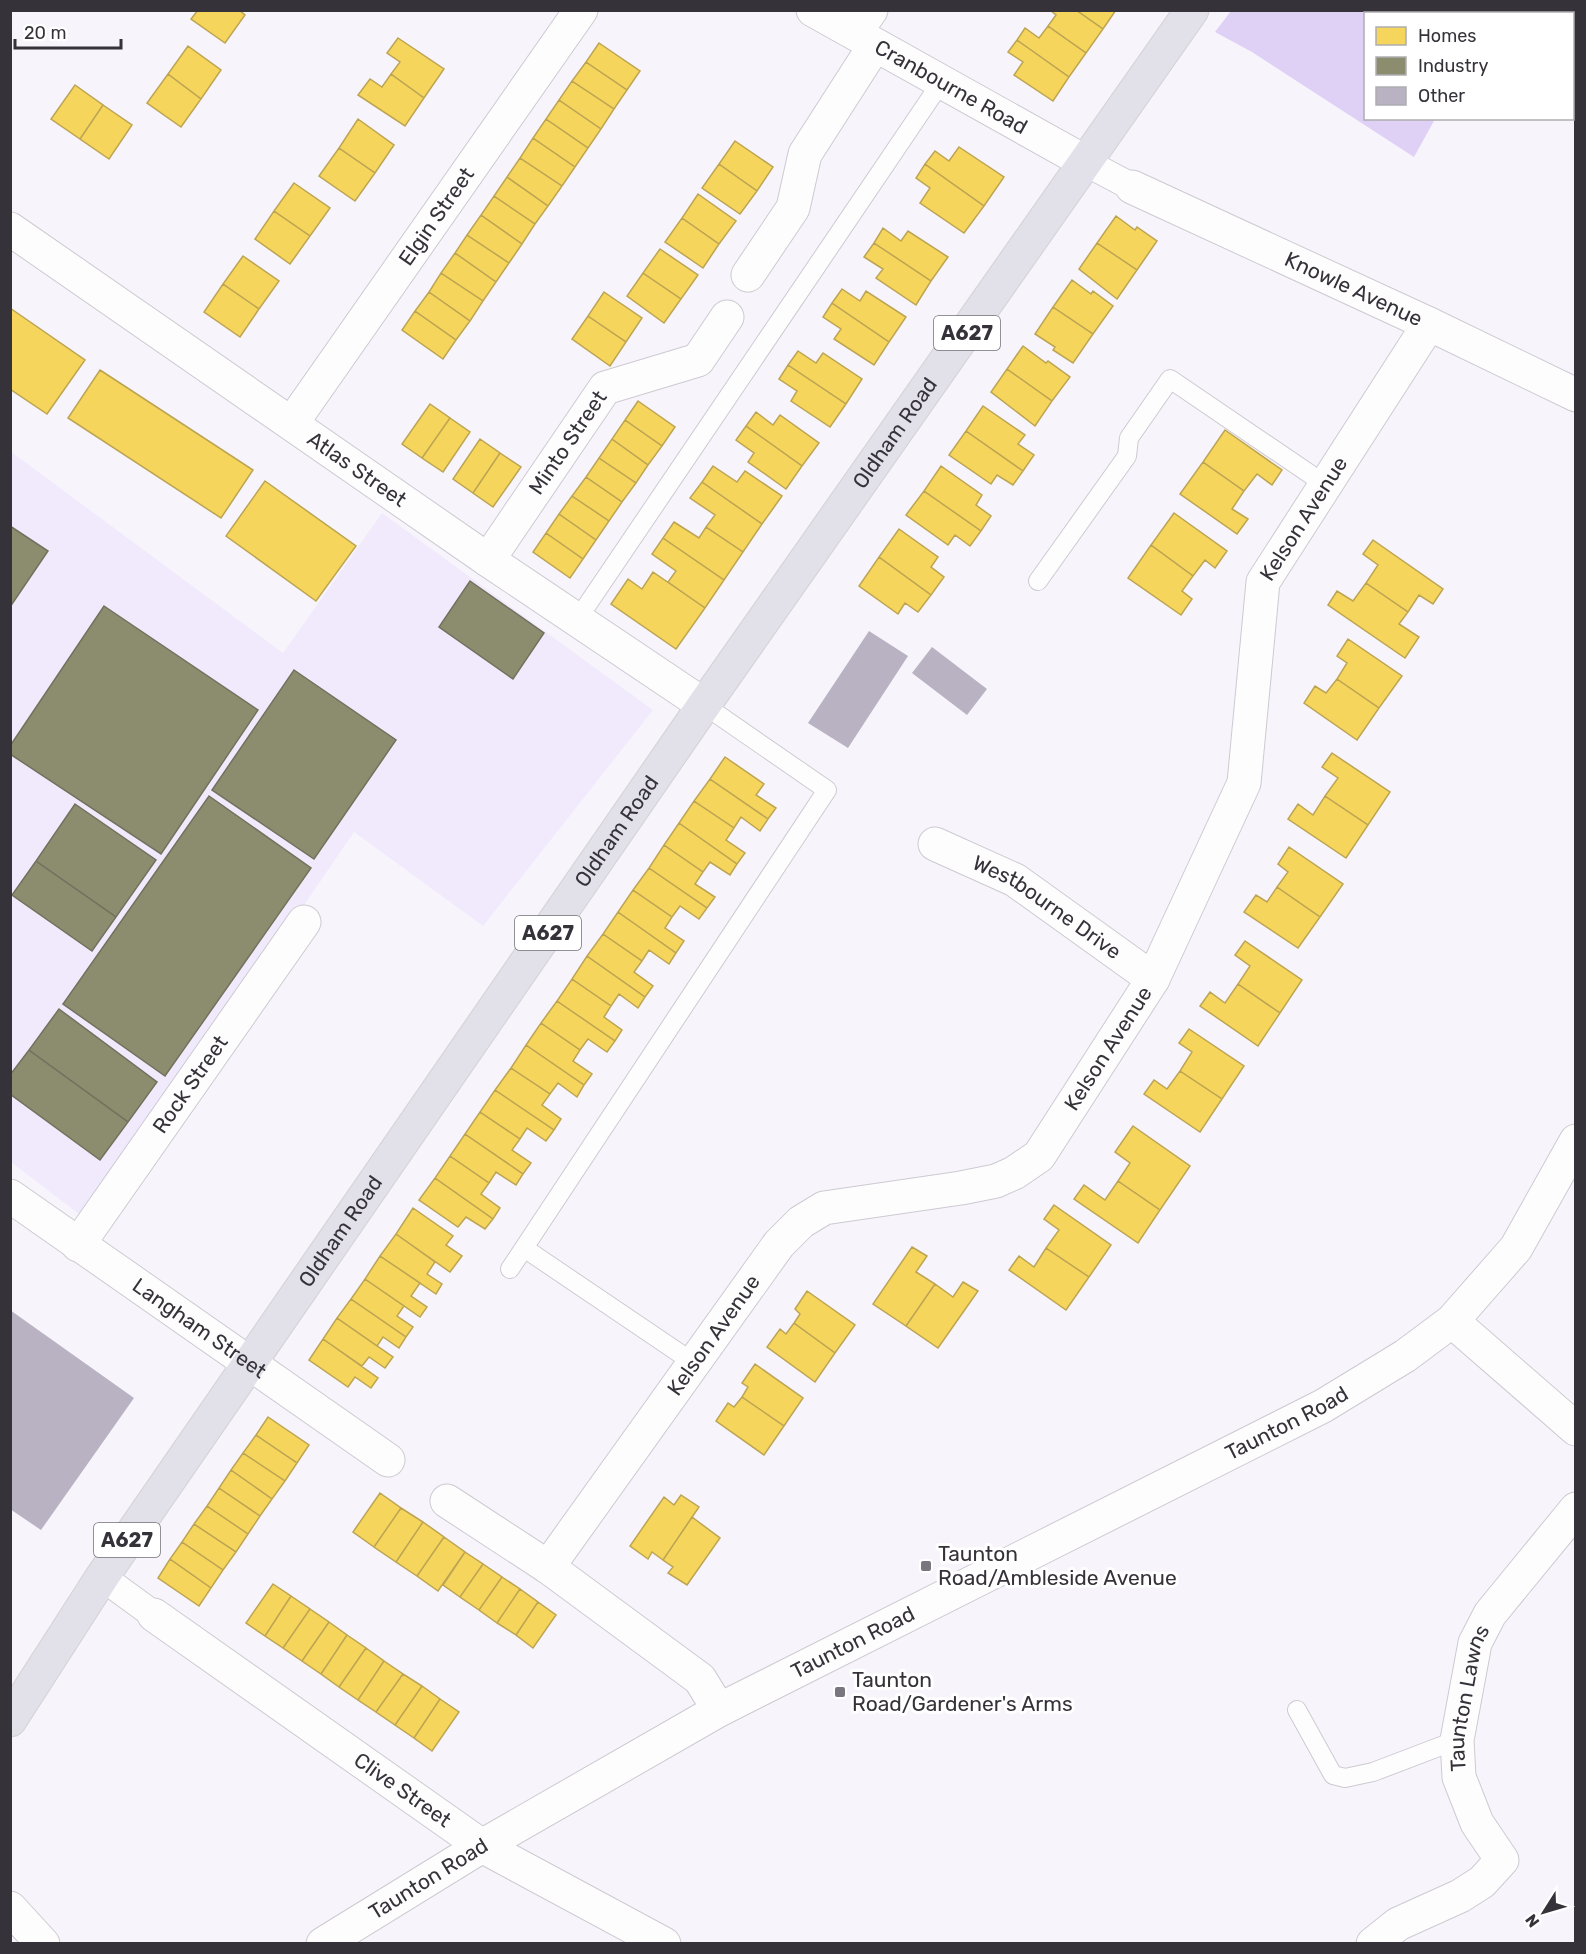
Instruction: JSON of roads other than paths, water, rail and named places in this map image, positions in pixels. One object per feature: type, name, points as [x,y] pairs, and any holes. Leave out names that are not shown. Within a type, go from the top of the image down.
[{"type":"highway","name":"Oldham Road","points":[[10,1720],[102,1577],[704,705],[1087,163],[1192,10]]},
{"type":"street","name":"Elgin Street","points":[[292,423],[581,10]]},
{"type":"street","name":"Cranbourne Road","points":[[813,10],[867,30],[942,81],[1087,163]]},
{"type":"street","points":[[748,275],[793,207],[805,154],[867,30]]},
{"type":"street","points":[[1087,163],[1132,187]]},
{"type":"street","name":"Knowle Avenue","points":[[1132,187],[1429,324],[1575,395]]},
{"type":"street","name":"Atlas Street","points":[[10,229],[488,560],[704,705]]},
{"type":"street","name":"Minto Street","points":[[488,560],[605,388],[698,360],[727,316]]},
{"type":"street","name":"Kelson Avenue","points":[[548,1567],[779,1244],[801,1222],[824,1208],[996,1181],[1014,1173],[1038,1156],[1154,979],[1244,783],[1263,582],[1429,324]]},
{"type":"street","name":"Westbourne Drive","points":[[935,844],[1015,880],[1154,979]]},
{"type":"street","name":"Rock Street","points":[[78,1245],[304,922]]},
{"type":"street","name":"Taunton Road","points":[[323,1944],[482,1846],[719,1710],[1323,1406],[1405,1356],[1452,1322],[1516,1248],[1575,1141]]},
{"type":"street","name":"Langham Street","points":[[10,1196],[388,1460]]},
{"type":"street","points":[[1452,1322],[1575,1430]]},
{"type":"street","points":[[447,1501],[548,1567],[700,1679],[719,1710]]},
{"type":"street","name":"Taunton Lawns","points":[[1373,1944],[1398,1924],[1460,1896],[1482,1882],[1502,1860],[1477,1823],[1459,1777],[1457,1740],[1475,1643],[1490,1614],[1575,1509]]},
{"type":"street","points":[[102,1577],[154,1615]]},
{"type":"street","name":"Clive Street","points":[[154,1615],[482,1846],[664,1944]]},
{"type":"street","points":[[10,1908],[43,1944]]},
{"type":"lane","points":[[577,620],[942,81]]},
{"type":"lane","points":[[1038,581],[1126,456],[1129,438],[1170,379],[1326,485]]},
{"type":"lane","points":[[510,1269],[827,790],[704,705]]},
{"type":"lane","points":[[524,1248],[694,1363]]},
{"type":"lane","points":[[1297,1710],[1333,1774],[1345,1778],[1373,1772],[1457,1740]]},
{"type":"place","name":"Taunton Road/Ambleside Avenue","points":[[926,1566]]},
{"type":"place","name":"Taunton Road/Gardener's Arms","points":[[840,1692]]}]
